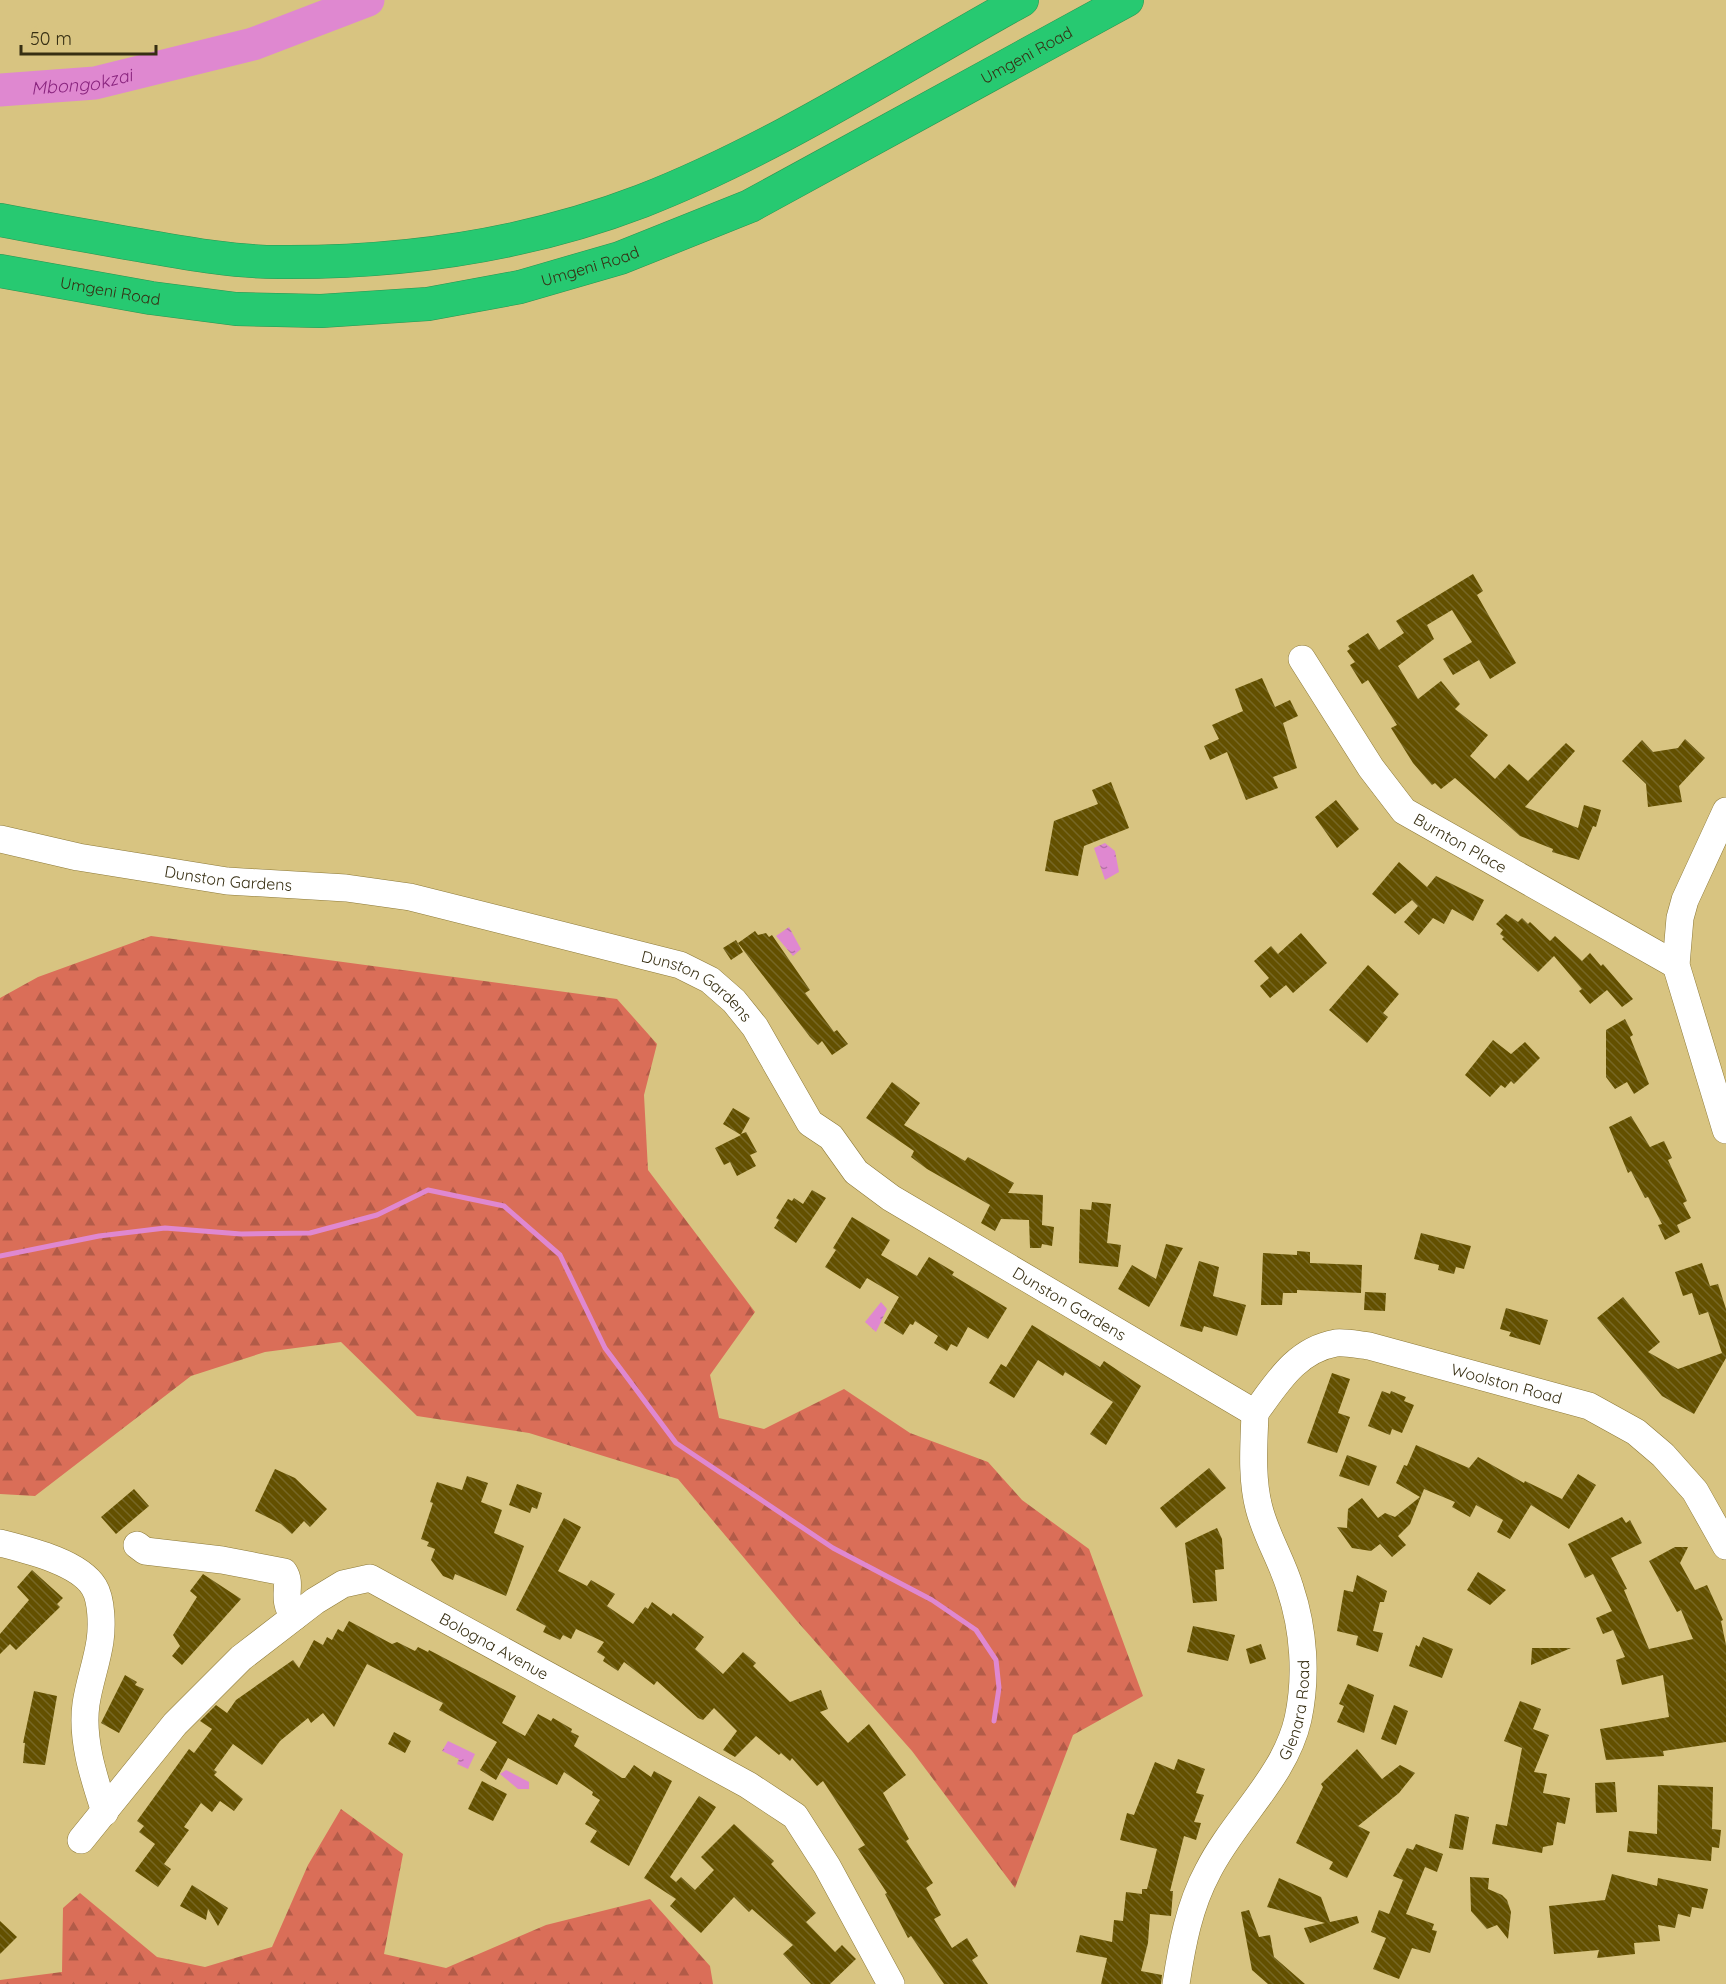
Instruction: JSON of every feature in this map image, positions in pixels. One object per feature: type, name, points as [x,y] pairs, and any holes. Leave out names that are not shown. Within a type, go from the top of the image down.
[{"type":"highway","points":[[0,220],[189,254],[277,262],[385,258],[484,247],[641,201],[710,170],[824,112],[1022,0]]},
{"type":"highway","name":"Umgeni Road","points":[[0,271],[151,298],[236,309],[321,311],[428,304],[520,287],[620,258],[750,206],[1126,0]]},
{"type":"street","name":"Burnton Place","points":[[1302,659],[1371,768],[1404,811],[1676,965]]},
{"type":"street","points":[[1726,811],[1685,900],[1680,918],[1676,965],[1726,1130]]},
{"type":"street","name":"Dunston Gardens","points":[[0,839],[78,857],[227,881],[346,888],[410,897],[680,965],[710,980],[734,1001],[755,1027],[810,1123],[831,1137],[856,1172],[891,1198],[1255,1413]]},
{"type":"street","name":"Woolston Road","points":[[1255,1413],[1287,1370],[1305,1354],[1336,1343],[1369,1346],[1589,1406],[1636,1432],[1663,1455],[1695,1491],[1726,1546]]},
{"type":"street","name":"Glenara Road","points":[[1176,1984],[1183,1935],[1207,1871],[1282,1761],[1297,1721],[1303,1680],[1300,1634],[1290,1588],[1270,1542],[1258,1506],[1254,1453],[1255,1413]]},
{"type":"street","points":[[0,1543],[55,1560],[80,1573],[95,1588],[100,1614],[100,1640],[86,1706],[87,1747],[105,1812]]},
{"type":"street","points":[[137,1545],[145,1551],[222,1560],[284,1572],[287,1577],[287,1607],[294,1617]]},
{"type":"street","name":"Bologna Avenue","points":[[81,1840],[175,1724],[241,1658],[294,1617],[343,1584],[370,1578],[748,1785],[795,1816],[827,1866],[891,1984]]},
{"type":"green space","points":[[151,936],[617,999],[657,1044],[644,1095],[648,1170],[755,1312],[710,1375],[719,1418],[764,1429],[844,1389],[910,1433],[988,1462],[1022,1500],[1089,1549],[1143,1696],[1073,1735],[1015,1888],[912,1751],[796,1620],[678,1479],[529,1433],[417,1416],[341,1342],[265,1352],[191,1376],[35,1496],[0,1494],[0,998],[38,977]]},
{"type":"green space","points":[[341,1809],[403,1854],[384,1954],[446,1968],[546,1925],[650,1899],[710,1966],[713,1984],[0,1984],[0,1980],[62,1972],[63,1908],[80,1893],[157,1957],[205,1967],[272,1947],[308,1865]]},
{"type":"water","points":[[1105,843],[1115,851],[1119,872],[1105,880],[1094,848]]},
{"type":"water","points":[[789,927],[801,949],[793,956],[776,936]]},
{"type":"water","points":[[881,1302],[887,1309],[876,1332],[865,1322]]},
{"type":"water","points":[[448,1741],[475,1754],[468,1769],[457,1764],[459,1759],[442,1751]]},
{"type":"water","points":[[506,1770],[529,1782],[529,1789],[518,1789],[500,1774]]},
{"type":"building","points":[[1473,574],[1483,591],[1477,595],[1516,663],[1490,679],[1479,660],[1453,675],[1443,659],[1472,642],[1452,610],[1427,625],[1434,639],[1398,666],[1418,699],[1441,681],[1460,704],[1455,709],[1488,735],[1470,756],[1495,779],[1509,764],[1528,781],[1566,743],[1575,751],[1525,807],[1578,828],[1584,805],[1601,810],[1596,827],[1593,826],[1579,860],[1552,852],[1553,849],[1520,836],[1455,778],[1441,789],[1435,783],[1432,785],[1413,763],[1391,728],[1397,725],[1368,680],[1362,684],[1350,665],[1355,662],[1347,651],[1350,649],[1348,646],[1368,633],[1379,650],[1404,633],[1396,621]]},
{"type":"building","points":[[1262,678],[1275,707],[1290,700],[1298,716],[1283,723],[1297,768],[1273,777],[1278,788],[1246,800],[1227,752],[1210,760],[1204,746],[1219,739],[1212,725],[1243,711],[1235,689]]},
{"type":"building","points":[[1685,739],[1705,758],[1679,786],[1682,802],[1648,807],[1646,784],[1622,761],[1642,740],[1653,752],[1678,748]]},
{"type":"building","points":[[1111,782],[1129,828],[1084,846],[1078,876],[1045,871],[1054,821],[1098,804],[1092,790]]},
{"type":"building","points":[[1336,800],[1359,829],[1337,848],[1315,817]]},
{"type":"building","points":[[1399,862],[1427,887],[1436,876],[1484,900],[1473,921],[1452,909],[1444,924],[1433,918],[1419,935],[1404,922],[1418,906],[1412,900],[1395,914],[1372,894]]},
{"type":"building","points":[[1506,914],[1518,922],[1522,918],[1528,924],[1530,922],[1550,941],[1555,936],[1582,961],[1590,953],[1601,966],[1603,964],[1633,999],[1622,1007],[1607,990],[1590,1004],[1579,991],[1582,989],[1554,956],[1538,972],[1502,939],[1504,937],[1500,934],[1503,930],[1496,924]]},
{"type":"building","points":[[755,931],[758,935],[766,933],[769,937],[772,935],[810,990],[805,993],[834,1032],[837,1030],[848,1044],[832,1055],[822,1041],[818,1045],[810,1037],[738,943]]},
{"type":"building","points":[[1301,933],[1327,963],[1293,993],[1286,985],[1270,998],[1260,986],[1269,978],[1254,961],[1271,946],[1278,954]]},
{"type":"building","points":[[736,940],[743,952],[731,960],[723,948]]},
{"type":"building","points":[[1368,965],[1399,994],[1383,1013],[1388,1017],[1367,1043],[1329,1010]]},
{"type":"building","points":[[1625,1019],[1633,1035],[1630,1037],[1649,1084],[1634,1094],[1627,1082],[1615,1089],[1606,1077],[1606,1030]]},
{"type":"building","points":[[1493,1040],[1511,1054],[1525,1042],[1540,1058],[1514,1084],[1511,1081],[1505,1088],[1501,1085],[1490,1097],[1465,1075]]},
{"type":"building","points":[[892,1082],[920,1103],[904,1125],[965,1161],[968,1157],[1014,1183],[1008,1193],[1043,1195],[1042,1225],[1054,1227],[1052,1246],[1042,1244],[1041,1248],[1030,1248],[1029,1220],[1001,1219],[995,1231],[981,1223],[990,1205],[927,1169],[911,1157],[914,1151],[866,1118]]},
{"type":"building","points":[[733,1108],[750,1118],[741,1134],[746,1132],[757,1152],[750,1155],[756,1166],[737,1176],[730,1162],[724,1165],[715,1148],[741,1135],[723,1124]]},
{"type":"building","points":[[1631,1116],[1650,1147],[1664,1141],[1672,1158],[1668,1160],[1687,1201],[1683,1203],[1691,1218],[1677,1225],[1680,1232],[1665,1240],[1658,1225],[1662,1224],[1631,1171],[1628,1173],[1609,1127]]},
{"type":"building","points":[[812,1190],[826,1198],[796,1243],[774,1228],[779,1220],[776,1218],[788,1199],[792,1201],[794,1198],[803,1204]]},
{"type":"building","points":[[1092,1202],[1111,1204],[1107,1243],[1121,1245],[1118,1267],[1079,1263],[1080,1209],[1091,1210]]},
{"type":"building","points":[[852,1217],[890,1240],[881,1255],[917,1276],[929,1257],[954,1272],[952,1275],[1007,1308],[988,1339],[968,1327],[957,1347],[951,1344],[947,1351],[934,1343],[938,1336],[915,1321],[913,1325],[910,1324],[903,1335],[884,1323],[899,1297],[867,1278],[860,1289],[825,1267],[836,1250],[833,1248]]},
{"type":"building","points":[[1421,1233],[1471,1246],[1464,1269],[1456,1267],[1454,1274],[1438,1270],[1439,1265],[1414,1259]]},
{"type":"building","points":[[1166,1244],[1183,1248],[1149,1307],[1118,1289],[1132,1265],[1156,1279]]},
{"type":"building","points":[[1297,1251],[1310,1252],[1310,1263],[1362,1265],[1361,1293],[1297,1290],[1297,1293],[1283,1293],[1282,1305],[1261,1305],[1263,1253],[1297,1255]]},
{"type":"building","points":[[1199,1261],[1219,1267],[1213,1296],[1246,1305],[1237,1336],[1204,1326],[1202,1332],[1180,1326]]},
{"type":"building","points":[[1702,1263],[1710,1286],[1718,1284],[1726,1309],[1726,1358],[1694,1414],[1662,1396],[1597,1318],[1623,1297],[1660,1342],[1648,1352],[1678,1369],[1722,1353],[1708,1312],[1699,1315],[1692,1293],[1683,1296],[1675,1272]]},
{"type":"building","points":[[1365,1292],[1386,1293],[1385,1311],[1364,1310]]},
{"type":"building","points":[[1506,1308],[1548,1320],[1540,1345],[1509,1336],[1511,1332],[1500,1329]]},
{"type":"building","points":[[1032,1325],[1100,1367],[1104,1361],[1141,1386],[1106,1445],[1090,1434],[1113,1402],[1065,1372],[1063,1376],[1038,1360],[1014,1398],[989,1383],[1001,1364],[1006,1367]]},
{"type":"building","points":[[1332,1373],[1350,1379],[1338,1413],[1350,1417],[1337,1453],[1307,1443]]},
{"type":"building","points":[[1382,1391],[1390,1394],[1391,1391],[1406,1397],[1404,1401],[1414,1405],[1402,1433],[1392,1429],[1390,1435],[1368,1426]]},
{"type":"building","points":[[1416,1445],[1469,1468],[1478,1457],[1524,1483],[1525,1481],[1562,1499],[1578,1474],[1596,1485],[1569,1529],[1531,1505],[1510,1539],[1497,1532],[1503,1520],[1476,1505],[1470,1517],[1452,1507],[1455,1502],[1424,1489],[1410,1524],[1398,1536],[1406,1545],[1392,1557],[1380,1544],[1371,1551],[1352,1548],[1337,1527],[1347,1528],[1348,1509],[1362,1498],[1378,1518],[1385,1513],[1395,1517],[1420,1497],[1396,1483],[1404,1465],[1407,1466]]},
{"type":"building","points":[[1347,1455],[1377,1466],[1369,1486],[1339,1476]]},
{"type":"building","points":[[1209,1468],[1226,1488],[1176,1528],[1160,1508]]},
{"type":"building","points":[[275,1469],[295,1478],[327,1509],[310,1527],[304,1521],[292,1534],[281,1524],[255,1511]]},
{"type":"building","points":[[467,1476],[488,1483],[481,1502],[502,1510],[494,1533],[524,1546],[506,1596],[455,1574],[453,1580],[443,1576],[431,1560],[435,1549],[427,1546],[429,1542],[421,1539],[433,1503],[430,1502],[437,1482],[462,1490]]},
{"type":"building","points":[[517,1484],[542,1493],[537,1509],[532,1507],[530,1513],[509,1505]]},
{"type":"building","points":[[134,1489],[149,1506],[116,1534],[101,1517]]},
{"type":"building","points":[[1622,1517],[1626,1523],[1630,1520],[1642,1543],[1611,1558],[1627,1589],[1624,1590],[1649,1649],[1693,1639],[1681,1610],[1677,1612],[1649,1561],[1675,1547],[1688,1547],[1680,1563],[1695,1590],[1707,1585],[1723,1620],[1721,1621],[1726,1645],[1726,1742],[1663,1751],[1664,1756],[1606,1760],[1600,1729],[1669,1717],[1663,1675],[1622,1685],[1616,1660],[1625,1657],[1613,1630],[1603,1634],[1596,1618],[1612,1611],[1593,1574],[1585,1578],[1568,1544]]},
{"type":"building","points":[[564,1518],[581,1527],[558,1571],[587,1586],[591,1580],[615,1594],[607,1606],[633,1624],[645,1607],[648,1609],[652,1602],[671,1616],[673,1613],[704,1637],[695,1649],[723,1674],[743,1652],[756,1663],[753,1666],[790,1702],[821,1690],[828,1709],[820,1712],[848,1743],[869,1724],[906,1775],[883,1793],[909,1839],[906,1841],[933,1883],[926,1888],[941,1915],[934,1919],[952,1948],[967,1938],[978,1956],[972,1960],[988,1984],[944,1984],[911,1936],[908,1938],[885,1894],[887,1893],[858,1849],[865,1845],[823,1781],[817,1786],[792,1758],[790,1761],[781,1753],[779,1755],[756,1736],[735,1757],[723,1750],[737,1731],[714,1708],[703,1720],[698,1718],[657,1681],[654,1685],[624,1662],[618,1671],[603,1661],[605,1657],[597,1652],[604,1642],[576,1629],[571,1639],[563,1635],[560,1640],[543,1632],[546,1626],[516,1610]]},
{"type":"building","points":[[1217,1528],[1222,1539],[1224,1569],[1215,1570],[1217,1601],[1193,1603],[1185,1543]]},
{"type":"building","points":[[32,1570],[63,1598],[57,1604],[60,1607],[16,1650],[10,1644],[0,1654],[0,1634],[29,1600],[17,1587]]},
{"type":"building","points":[[1478,1572],[1506,1590],[1490,1605],[1467,1590]]},
{"type":"building","points":[[203,1574],[241,1599],[182,1665],[172,1656],[180,1646],[173,1635],[197,1597],[190,1591]]},
{"type":"building","points":[[1357,1575],[1387,1591],[1384,1602],[1380,1602],[1373,1631],[1383,1633],[1378,1652],[1356,1645],[1358,1636],[1337,1631],[1344,1590],[1353,1592]]},
{"type":"building","points":[[349,1621],[392,1644],[397,1642],[415,1651],[418,1647],[428,1652],[429,1650],[516,1696],[502,1723],[525,1736],[538,1714],[551,1721],[553,1718],[579,1736],[574,1746],[622,1778],[625,1778],[634,1765],[651,1777],[654,1771],[672,1781],[629,1866],[590,1842],[597,1831],[585,1824],[600,1800],[592,1795],[593,1792],[564,1772],[557,1785],[508,1758],[496,1780],[480,1770],[497,1742],[439,1710],[443,1703],[367,1664],[334,1727],[323,1713],[311,1723],[308,1718],[280,1741],[262,1765],[233,1744],[214,1770],[217,1772],[214,1775],[243,1799],[234,1811],[220,1801],[212,1812],[201,1803],[184,1827],[189,1830],[164,1864],[171,1869],[158,1887],[135,1871],[155,1844],[139,1832],[144,1826],[137,1821],[189,1749],[194,1753],[212,1729],[200,1721],[216,1705],[227,1713],[236,1700],[293,1660],[299,1668],[314,1640],[323,1645],[327,1637],[332,1640],[338,1629],[343,1632]]},
{"type":"building","points":[[1193,1626],[1235,1635],[1228,1661],[1187,1652]]},
{"type":"building","points":[[1423,1637],[1453,1649],[1442,1678],[1409,1666],[1416,1645],[1419,1647]]},
{"type":"building","points":[[1261,1644],[1266,1659],[1250,1664],[1246,1649]]},
{"type":"building","points":[[1532,1648],[1571,1648],[1531,1665]]},
{"type":"building","points":[[125,1675],[137,1682],[135,1685],[144,1689],[119,1733],[101,1723]]},
{"type":"building","points":[[1348,1684],[1374,1695],[1364,1733],[1337,1722],[1344,1706],[1339,1704]]},
{"type":"building","points":[[34,1691],[57,1696],[45,1765],[23,1763],[25,1743],[23,1743]]},
{"type":"building","points":[[1520,1701],[1541,1709],[1533,1729],[1549,1735],[1534,1772],[1547,1774],[1543,1793],[1570,1798],[1565,1824],[1557,1822],[1553,1845],[1543,1847],[1542,1853],[1492,1844],[1496,1824],[1507,1826],[1522,1748],[1504,1741]]},
{"type":"building","points":[[1394,1705],[1408,1711],[1396,1745],[1381,1739]]},
{"type":"building","points":[[394,1732],[411,1741],[405,1753],[388,1744]]},
{"type":"building","points":[[1357,1749],[1382,1779],[1400,1765],[1415,1773],[1399,1793],[1358,1826],[1370,1832],[1347,1878],[1329,1869],[1333,1862],[1296,1843],[1323,1787],[1321,1784]]},
{"type":"building","points":[[1178,1759],[1205,1769],[1196,1793],[1204,1795],[1194,1822],[1201,1823],[1196,1840],[1184,1836],[1170,1891],[1173,1891],[1171,1916],[1150,1914],[1148,1943],[1141,1971],[1162,1975],[1161,1984],[1101,1984],[1107,1958],[1076,1952],[1080,1935],[1112,1942],[1114,1920],[1123,1921],[1126,1892],[1142,1894],[1142,1889],[1147,1889],[1157,1849],[1120,1840],[1127,1813],[1134,1815],[1155,1762],[1174,1770]]},
{"type":"building","points":[[482,1781],[507,1794],[493,1821],[468,1809]]},
{"type":"building","points":[[1615,1782],[1617,1812],[1596,1813],[1595,1783]]},
{"type":"building","points":[[1658,1785],[1713,1787],[1712,1829],[1721,1830],[1719,1848],[1712,1847],[1711,1861],[1627,1852],[1629,1831],[1657,1834]]},
{"type":"building","points":[[699,1796],[716,1807],[670,1877],[676,1882],[681,1877],[695,1890],[714,1870],[701,1857],[734,1824],[774,1861],[771,1864],[816,1913],[806,1922],[835,1952],[842,1945],[856,1959],[830,1984],[811,1984],[783,1954],[793,1945],[752,1909],[749,1912],[734,1897],[701,1933],[670,1906],[676,1899],[644,1878]]},
{"type":"building","points":[[1455,1814],[1469,1817],[1463,1850],[1449,1848]]},
{"type":"building","points":[[1416,1844],[1443,1854],[1437,1872],[1425,1867],[1406,1914],[1434,1924],[1432,1930],[1437,1931],[1430,1953],[1412,1948],[1399,1979],[1373,1969],[1386,1938],[1371,1932],[1379,1910],[1389,1914],[1403,1880],[1393,1876],[1407,1848],[1413,1850]]},
{"type":"building","points":[[1612,1874],[1657,1886],[1658,1878],[1708,1889],[1703,1909],[1692,1907],[1690,1917],[1678,1914],[1675,1928],[1658,1925],[1660,1941],[1634,1943],[1635,1954],[1597,1958],[1599,1950],[1554,1954],[1549,1906],[1605,1900]]},
{"type":"building","points":[[1470,1877],[1489,1878],[1488,1889],[1502,1895],[1507,1900],[1511,1912],[1508,1939],[1497,1925],[1487,1929],[1471,1911]]},
{"type":"building","points":[[1279,1878],[1321,1897],[1330,1922],[1357,1916],[1359,1923],[1310,1943],[1304,1928],[1325,1923],[1267,1907]]},
{"type":"building","points":[[192,1885],[228,1908],[218,1926],[208,1909],[206,1920],[180,1906]]},
{"type":"building","points":[[1249,1910],[1259,1937],[1270,1935],[1274,1957],[1305,1984],[1268,1984],[1252,1970],[1241,1912]]},
{"type":"building","points":[[0,1921],[17,1937],[0,1954]]},
{"type":"waterway","name":"Mbongokzai","points":[[0,90],[95,83],[253,44],[368,0]]},
{"type":"waterway","points":[[0,1256],[99,1236],[165,1228],[241,1234],[310,1233],[377,1215],[428,1190],[504,1206],[560,1255],[605,1348],[676,1443],[833,1548],[932,1600],[976,1630],[996,1660],[999,1688],[994,1721]]}]
